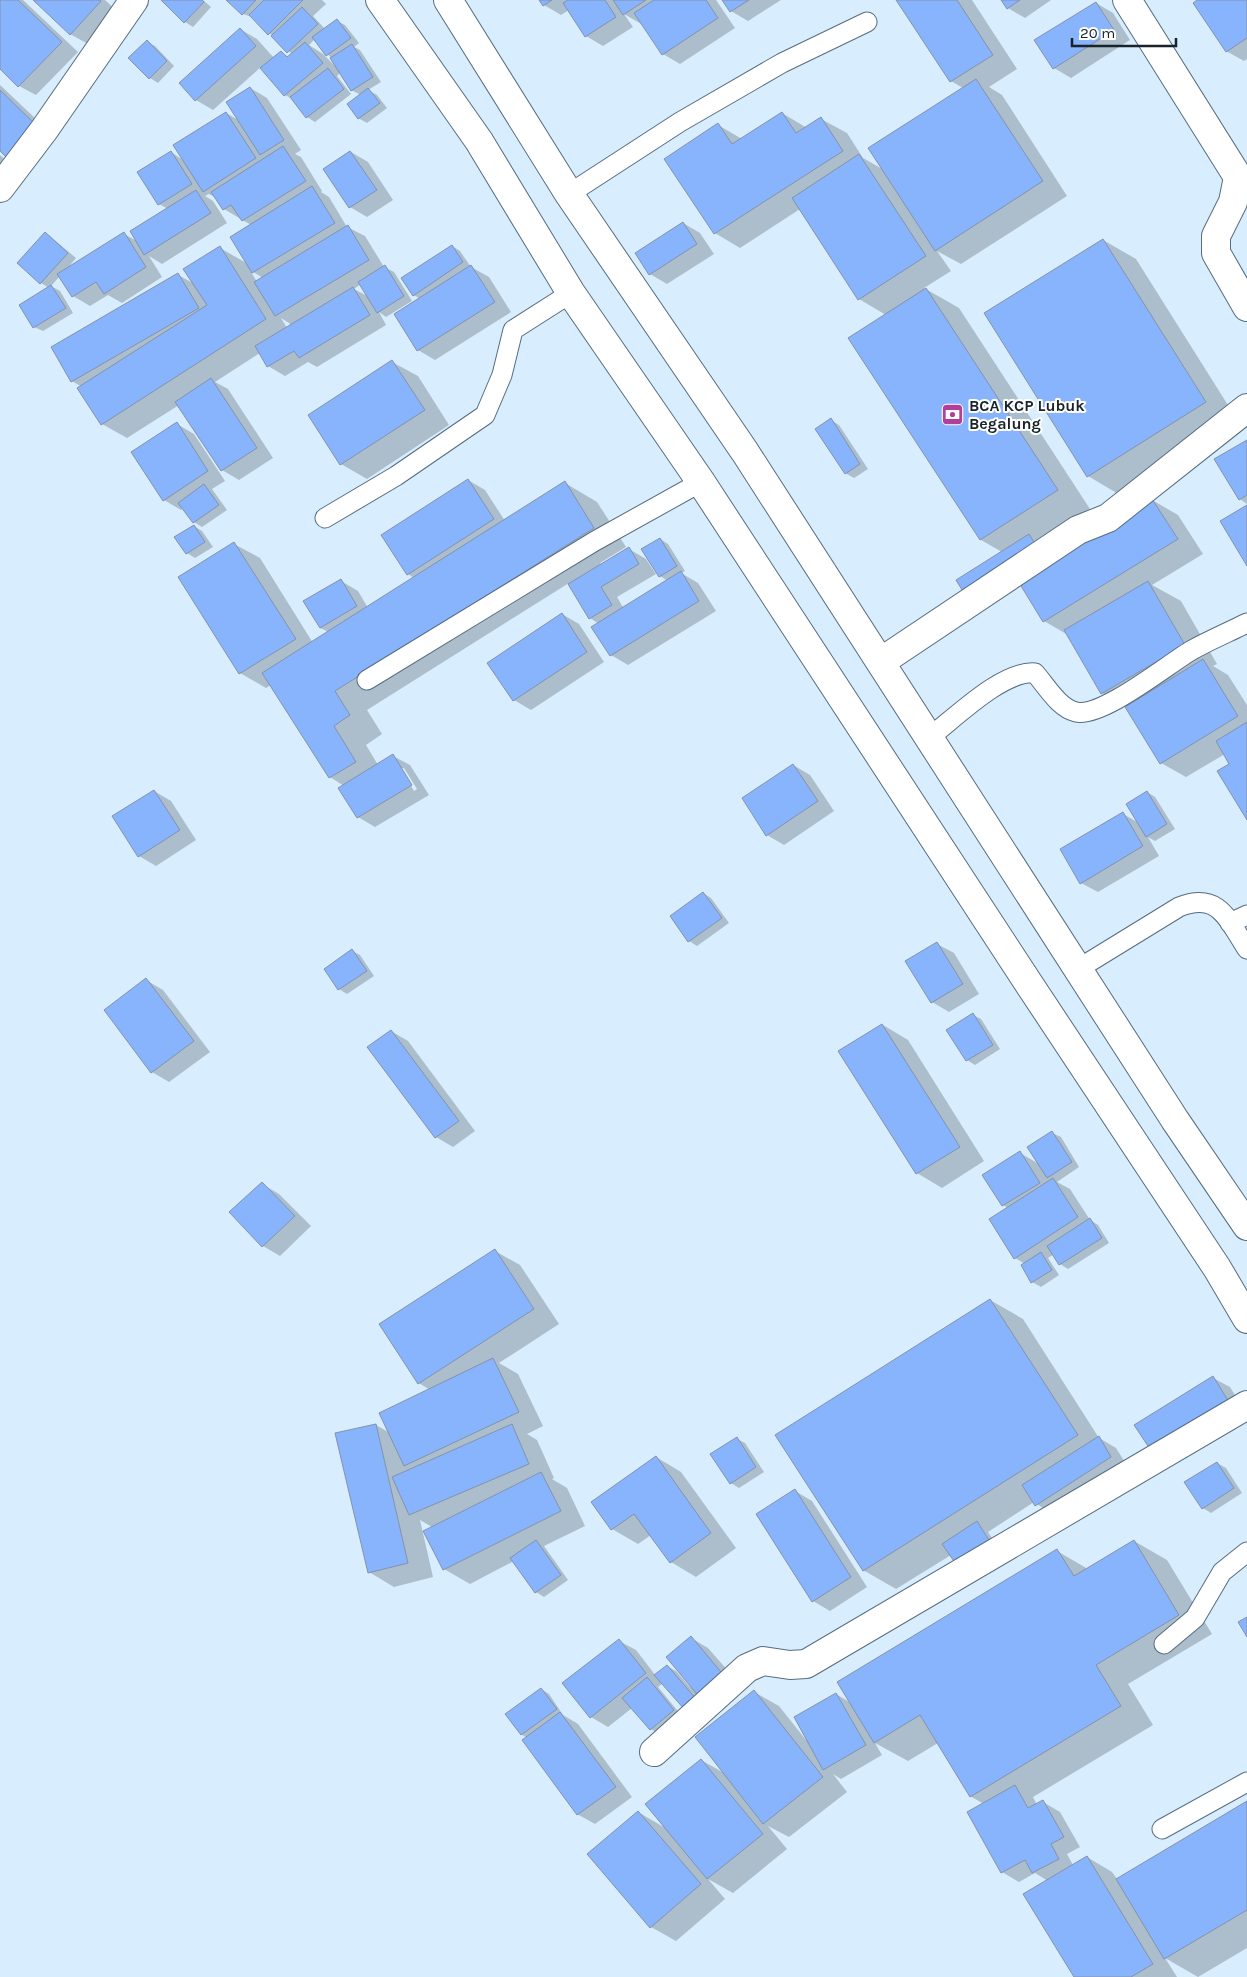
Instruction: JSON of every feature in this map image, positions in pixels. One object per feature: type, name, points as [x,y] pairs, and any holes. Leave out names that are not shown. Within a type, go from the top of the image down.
[{"type":"main road","points":[[0,188],[44,130],[134,0]]},
{"type":"main road","points":[[380,0],[479,140],[571,293],[701,482],[1028,984],[1217,1268],[1247,1319]]},
{"type":"main road","points":[[448,0],[569,194],[745,452],[882,661],[1078,969],[1247,1226]]},
{"type":"main road","points":[[1127,0],[1238,177],[1233,202],[1216,236],[1216,253],[1247,307]]},
{"type":"main road","points":[[882,661],[1078,530],[1108,518],[1247,408]]},
{"type":"main road","points":[[654,1752],[747,1668],[763,1661],[790,1665],[806,1664],[1247,1405]]},
{"type":"lane","points":[[569,194],[697,112],[782,64],[867,22]]},
{"type":"lane","points":[[325,518],[396,476],[485,415],[502,375],[513,330],[571,293]]},
{"type":"lane","points":[[367,680],[595,541],[701,482]]},
{"type":"lane","points":[[930,737],[1000,683],[1024,672],[1035,673],[1066,709],[1078,713],[1089,712],[1106,706],[1193,650],[1247,623]]},
{"type":"lane","points":[[1078,969],[1179,907],[1193,901],[1204,901],[1215,905],[1230,923],[1247,949]]},
{"type":"lane","points":[[1230,923],[1247,915]]},
{"type":"lane","points":[[1164,1644],[1195,1618],[1222,1572],[1247,1552]]},
{"type":"lane","points":[[1162,1829],[1247,1782]]},
{"type":"building","points":[[0,0],[18,0],[62,42],[18,87],[0,69]]},
{"type":"building","points":[[33,0],[100,0],[101,1],[70,35]]},
{"type":"building","points":[[161,0],[202,0],[204,2],[184,23]]},
{"type":"building","points":[[226,0],[256,0],[242,15]]},
{"type":"building","points":[[264,0],[303,0],[268,35],[249,15]]},
{"type":"building","points":[[539,0],[552,0],[543,6]]},
{"type":"building","points":[[568,0],[605,0],[616,17],[585,37],[563,3]]},
{"type":"building","points":[[613,0],[646,0],[623,15]]},
{"type":"building","points":[[654,0],[706,0],[718,18],[662,55],[634,13]]},
{"type":"building","points":[[722,0],[749,0],[730,12]]},
{"type":"building","points":[[896,0],[957,0],[993,55],[950,82]]},
{"type":"building","points":[[1001,0],[1020,0],[1007,9]]},
{"type":"building","points":[[1197,0],[1247,0],[1247,38],[1226,52],[1193,3]]},
{"type":"building","points":[[1096,2],[1114,30],[1053,69],[1034,40]]},
{"type":"building","points":[[302,7],[318,24],[287,53],[271,36]]},
{"type":"building","points":[[337,19],[351,38],[326,56],[312,37]]},
{"type":"building","points":[[240,28],[256,46],[195,101],[179,83]]},
{"type":"building","points":[[147,40],[167,61],[149,79],[128,58]]},
{"type":"building","points":[[305,42],[323,63],[284,96],[260,68],[281,51],[287,57]]},
{"type":"building","points":[[352,44],[373,77],[351,91],[330,58]]},
{"type":"building","points":[[328,68],[344,89],[306,118],[290,97]]},
{"type":"building","points":[[976,79],[1043,181],[935,251],[868,148]]},
{"type":"building","points":[[250,87],[284,140],[260,155],[226,102]]},
{"type":"building","points":[[368,88],[380,103],[358,119],[347,104]]},
{"type":"building","points":[[0,90],[37,126],[7,158],[0,151]]},
{"type":"building","points":[[226,112],[256,158],[203,192],[173,145]]},
{"type":"building","points":[[782,112],[796,133],[821,117],[843,151],[714,234],[664,159],[718,123],[732,144]]},
{"type":"building","points":[[283,146],[306,181],[242,221],[231,205],[223,210],[211,192]]},
{"type":"building","points":[[171,151],[192,184],[158,205],[137,172]]},
{"type":"building","points":[[350,151],[377,190],[349,208],[323,169]]},
{"type":"building","points":[[859,154],[926,256],[858,300],[792,198]]},
{"type":"building","points":[[312,186],[335,223],[252,273],[230,237]]},
{"type":"building","points":[[196,190],[211,213],[144,255],[130,231]]},
{"type":"building","points":[[683,222],[697,244],[649,275],[635,253]]},
{"type":"building","points":[[348,225],[369,260],[275,316],[254,282]]},
{"type":"building","points":[[45,232],[68,253],[40,284],[17,263]]},
{"type":"building","points":[[124,232],[146,267],[104,294],[96,282],[72,297],[57,274]]},
{"type":"building","points":[[1103,239],[1206,402],[1087,477],[984,313]]},
{"type":"building","points":[[452,245],[463,262],[413,296],[401,278]]},
{"type":"building","points":[[220,246],[266,319],[101,425],[77,388],[207,305],[183,269]]},
{"type":"building","points":[[385,265],[404,296],[377,313],[358,282]]},
{"type":"building","points":[[471,265],[495,302],[417,351],[394,314]]},
{"type":"building","points":[[178,273],[199,308],[71,382],[51,347]]},
{"type":"building","points":[[51,285],[66,308],[33,328],[19,305]]},
{"type":"building","points":[[353,287],[370,315],[299,358],[294,351],[267,367],[255,346]]},
{"type":"building","name":"BCA KCP Lubuk Begalung","points":[[926,288],[1058,490],[980,540],[848,338]]},
{"type":"building","points":[[392,360],[425,410],[340,465],[308,415]]},
{"type":"building","points":[[211,378],[257,448],[221,471],[175,402]]},
{"type":"building","points":[[831,418],[860,464],[845,474],[815,429]]},
{"type":"building","points":[[177,422],[208,471],[163,501],[131,452]]},
{"type":"building","points":[[1247,440],[1247,495],[1239,500],[1214,459]]},
{"type":"building","points":[[468,479],[494,519],[407,575],[381,535]]},
{"type":"building","points":[[565,481],[594,528],[335,691],[350,715],[334,726],[356,762],[329,778],[262,673]]},
{"type":"building","points":[[204,484],[219,505],[193,523],[178,503]]},
{"type":"building","points":[[1152,499],[1178,539],[1043,622],[1018,581]]},
{"type":"building","points":[[1247,505],[1247,566],[1220,521]]},
{"type":"building","points":[[194,525],[205,542],[186,554],[174,537]]},
{"type":"building","points":[[1029,534],[1040,552],[967,598],[956,580]]},
{"type":"building","points":[[660,538],[677,566],[659,577],[641,549]]},
{"type":"building","points":[[234,542],[296,639],[239,674],[178,577]]},
{"type":"building","points":[[629,547],[639,564],[601,587],[612,605],[589,619],[568,584]]},
{"type":"building","points":[[681,571],[699,601],[610,656],[591,627]]},
{"type":"building","points":[[341,579],[357,606],[320,628],[303,601]]},
{"type":"building","points":[[1148,581],[1185,645],[1101,694],[1064,630]]},
{"type":"building","points":[[562,613],[587,652],[513,701],[487,663]]},
{"type":"building","points":[[1203,659],[1238,716],[1160,764],[1125,707]]},
{"type":"building","points":[[1247,722],[1247,820],[1217,771],[1229,764],[1216,741]]},
{"type":"building","points":[[393,754],[412,785],[357,818],[338,788]]},
{"type":"building","points":[[793,764],[818,801],[766,836],[742,798]]},
{"type":"building","points":[[154,790],[180,830],[138,857],[112,816]]},
{"type":"building","points":[[1147,791],[1167,824],[1146,837],[1126,804]]},
{"type":"building","points":[[1123,812],[1143,846],[1080,884],[1060,849]]},
{"type":"building","points":[[703,892],[722,918],[688,942],[670,916]]},
{"type":"building","points":[[937,942],[963,984],[931,1003],[905,961]]},
{"type":"building","points":[[352,949],[367,971],[338,990],[324,969]]},
{"type":"building","points":[[146,978],[194,1041],[151,1073],[104,1010]]},
{"type":"building","points":[[973,1013],[993,1045],[966,1061],[946,1030]]},
{"type":"building","points":[[882,1024],[960,1147],[916,1174],[838,1051]]},
{"type":"building","points":[[391,1030],[459,1121],[435,1138],[367,1047]]},
{"type":"building","points":[[1052,1131],[1072,1162],[1047,1178],[1027,1147]]},
{"type":"building","points":[[1020,1151],[1040,1183],[1002,1206],[982,1175]]},
{"type":"building","points":[[1053,1178],[1078,1217],[1014,1259],[989,1219]]},
{"type":"building","points":[[262,1182],[295,1216],[262,1247],[229,1212]]},
{"type":"building","points":[[1090,1218],[1102,1238],[1059,1265],[1047,1246]]},
{"type":"building","points":[[495,1249],[534,1309],[418,1384],[379,1324]]},
{"type":"building","points":[[1041,1252],[1052,1270],[1031,1283],[1021,1265]]},
{"type":"building","points":[[990,1299],[1078,1435],[863,1571],[775,1435]]},
{"type":"building","points":[[493,1358],[519,1412],[404,1466],[379,1413]]},
{"type":"building","points":[[1213,1376],[1232,1407],[1154,1455],[1134,1425]]},
{"type":"building","points":[[376,1424],[408,1563],[368,1573],[335,1433]]},
{"type":"building","points":[[512,1424],[529,1464],[409,1515],[392,1477]]},
{"type":"building","points":[[1099,1436],[1111,1457],[1035,1506],[1022,1485]]},
{"type":"building","points":[[737,1437],[756,1467],[730,1484],[710,1454]]},
{"type":"building","points":[[656,1456],[711,1533],[670,1563],[634,1514],[611,1530],[591,1502]]},
{"type":"building","points":[[1217,1462],[1234,1488],[1202,1509],[1184,1482]]},
{"type":"building","points":[[541,1472],[561,1511],[443,1570],[423,1531]]},
{"type":"building","points":[[795,1489],[851,1577],[812,1602],[756,1514]]},
{"type":"building","points":[[977,1521],[992,1545],[958,1567],[942,1544]]},
{"type":"building","points":[[536,1540],[561,1575],[535,1593],[510,1558]]},
{"type":"building","points":[[1134,1540],[1179,1615],[1096,1665],[1121,1706],[970,1797],[920,1715],[874,1743],[837,1682],[1057,1549],[1074,1576]]},
{"type":"building","points":[[1247,1617],[1247,1637],[1238,1622]]},
{"type":"building","points":[[691,1636],[726,1678],[701,1699],[666,1657]]},
{"type":"building","points":[[619,1639],[646,1673],[590,1718],[562,1683]]},
{"type":"building","points":[[667,1665],[697,1700],[685,1710],[654,1675]]},
{"type":"building","points":[[647,1677],[674,1710],[650,1730],[622,1698]]},
{"type":"building","points":[[541,1688],[557,1709],[521,1735],[505,1714]]},
{"type":"building","points":[[754,1690],[823,1777],[763,1824],[695,1737]]},
{"type":"building","points":[[836,1693],[866,1745],[823,1770],[794,1717]]},
{"type":"building","points":[[560,1712],[616,1787],[577,1815],[522,1740]]},
{"type":"building","points":[[701,1759],[763,1834],[707,1879],[645,1804]]},
{"type":"building","points":[[1015,1785],[1028,1808],[1043,1800],[1064,1837],[1051,1844],[1059,1859],[1032,1873],[1025,1860],[1001,1873],[967,1812]]},
{"type":"building","points":[[1247,1801],[1247,1910],[1164,1959],[1116,1879]]},
{"type":"building","points":[[638,1811],[701,1884],[650,1928],[587,1854]]},
{"type":"building","points":[[1087,1856],[1153,1964],[1131,1977],[1074,1977],[1023,1894]]},
{"type":"place","name":"BCA KCP Lubuk Begalung","points":[[953,414]]}]
